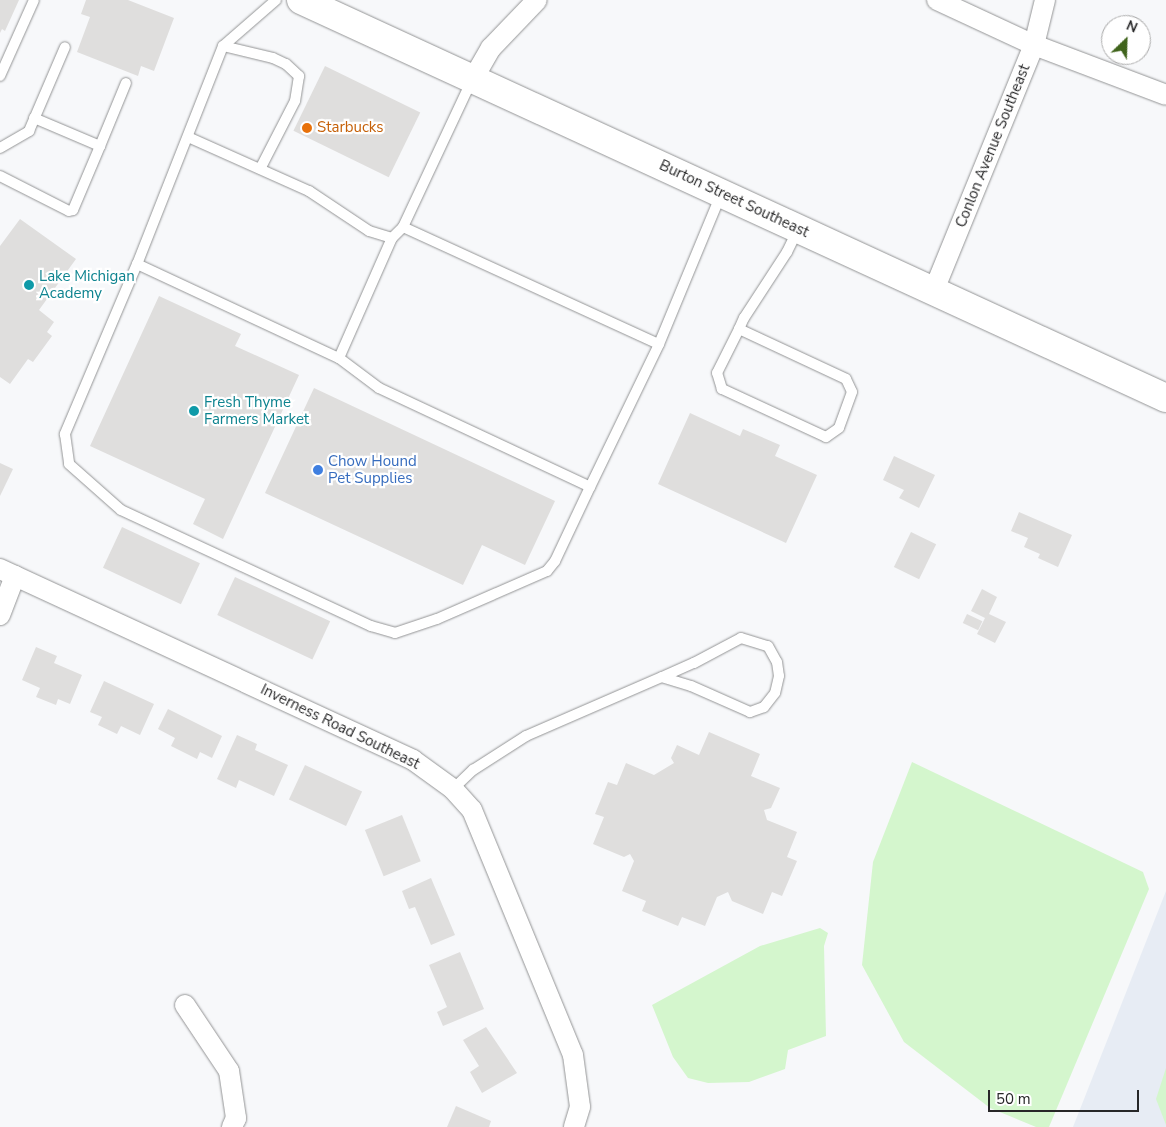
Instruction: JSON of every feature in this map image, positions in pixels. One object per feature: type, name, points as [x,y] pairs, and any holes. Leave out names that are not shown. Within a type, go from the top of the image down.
[{"type":"main road","name":"Burton Street Southeast","points":[[301,0],[1166,398]]},
{"type":"street","points":[[473,79],[491,48],[537,0]]},
{"type":"street","points":[[937,0],[1034,45],[1166,95]]},
{"type":"street","name":"Conlon Avenue Southeast","points":[[934,290],[1034,45],[1045,0]]},
{"type":"street","points":[[0,615],[8,572]]},
{"type":"street","name":"Inverness Road Southeast","points":[[8,572],[413,760],[453,789],[472,810],[573,1054],[580,1107],[574,1127]]},
{"type":"street","points":[[185,1005],[230,1071],[236,1118],[232,1127]]},
{"type":"lane","points":[[0,76],[34,0]]},
{"type":"lane","points":[[276,0],[223,46],[137,264],[65,434],[69,464],[121,510],[370,626],[395,633],[437,619],[547,571],[556,561],[659,344],[721,193]]},
{"type":"lane","points":[[223,46],[274,58],[286,64],[299,76],[295,101],[260,169]]},
{"type":"lane","points":[[0,148],[29,130],[65,47]]},
{"type":"lane","points":[[339,358],[392,238],[403,227],[473,79]]},
{"type":"lane","points":[[0,176],[69,212],[73,210],[126,83]]},
{"type":"lane","points":[[34,118],[100,146]]},
{"type":"lane","points":[[188,136],[309,191],[369,231],[392,238]]},
{"type":"lane","points":[[403,227],[659,344]]},
{"type":"lane","points":[[739,329],[846,379],[852,392],[839,428],[826,438],[722,389],[717,373],[739,329],[787,252],[798,228]]},
{"type":"lane","points":[[137,264],[339,358],[379,388],[590,488]]},
{"type":"lane","points":[[453,789],[473,770],[526,736],[662,677],[741,638],[768,646],[777,662],[779,676],[775,692],[764,707],[750,712],[691,686],[662,677]]},
{"type":"shaded area","points":[[1166,891],[1166,1127],[1073,1127]]},
{"type":"green space","points":[[912,762],[1143,872],[1149,889],[1049,1127],[1036,1127],[990,1108],[904,1042],[862,965],[873,862]]},
{"type":"green space","points":[[820,928],[828,933],[824,946],[826,1036],[788,1050],[785,1069],[749,1082],[708,1083],[688,1078],[673,1057],[652,1005],[760,946]]},
{"type":"green space","points":[[1166,1068],[1166,1125],[1156,1099]]},
{"type":"building","points":[[0,0],[19,0],[5,31],[2,29],[0,33]]},
{"type":"building","points":[[86,0],[128,0],[174,18],[154,71],[141,66],[138,76],[77,52],[90,17],[81,14]]},
{"type":"building","points":[[325,66],[420,112],[389,177],[293,131]]},
{"type":"building","name":"Lake Michigan Academy","points":[[20,219],[76,259],[39,310],[54,322],[47,332],[52,336],[33,362],[28,359],[10,384],[0,377],[0,246]]},
{"type":"building","name":"Fresh Thyme Farmers Market","points":[[159,296],[241,334],[235,346],[299,375],[223,539],[193,524],[205,499],[90,446]]},
{"type":"building","points":[[314,388],[555,501],[525,565],[482,545],[463,585],[265,493]]},
{"type":"building","points":[[690,413],[740,436],[743,429],[780,445],[775,456],[817,475],[786,543],[658,484]]},
{"type":"building","points":[[894,456],[935,475],[919,508],[899,498],[904,490],[883,480]]},
{"type":"building","points":[[0,463],[13,469],[0,496]]},
{"type":"building","points":[[1019,512],[1072,535],[1058,567],[1038,558],[1040,554],[1024,547],[1028,538],[1011,531]]},
{"type":"building","points":[[122,527],[200,563],[181,604],[103,568]]},
{"type":"building","points":[[911,532],[936,544],[919,579],[894,567]]},
{"type":"building","points":[[235,577],[330,621],[312,659],[217,615]]},
{"type":"building","points":[[982,589],[997,597],[989,614],[1006,622],[995,643],[977,634],[985,618],[971,611]]},
{"type":"building","points":[[967,614],[982,621],[978,630],[963,623]]},
{"type":"building","points":[[36,647],[57,656],[54,663],[82,675],[70,704],[58,699],[56,705],[36,697],[40,688],[22,680]]},
{"type":"building","points":[[104,681],[154,704],[140,735],[121,726],[117,734],[98,725],[102,717],[90,712]]},
{"type":"building","points":[[168,709],[222,736],[212,758],[200,752],[197,759],[171,746],[175,738],[158,729]]},
{"type":"building","points":[[709,732],[760,754],[751,776],[780,788],[771,808],[764,810],[767,820],[797,832],[787,857],[797,861],[782,896],[772,892],[763,914],[732,901],[728,892],[717,897],[705,926],[682,917],[678,926],[642,911],[646,901],[622,891],[634,861],[630,854],[624,857],[593,844],[604,817],[595,814],[608,782],[617,785],[626,763],[654,775],[674,763],[671,758],[677,745],[699,755]]},
{"type":"building","points":[[237,735],[257,744],[255,750],[288,765],[274,796],[239,780],[236,788],[217,779]]},
{"type":"building","points":[[305,765],[362,792],[346,826],[289,799]]},
{"type":"building","points":[[402,815],[421,861],[384,876],[365,830]]},
{"type":"building","points":[[431,878],[455,935],[431,945],[415,907],[409,909],[402,891]]},
{"type":"building","points":[[460,952],[484,1009],[443,1026],[437,1012],[447,1007],[429,965]]},
{"type":"building","points":[[486,1027],[517,1073],[482,1093],[470,1072],[479,1066],[463,1040]]},
{"type":"building","points":[[456,1106],[491,1121],[489,1127],[447,1127]]},
{"type":"place","name":"Starbucks","points":[[307,128]]},
{"type":"place","name":"Lake Michigan Academy","points":[[29,285]]},
{"type":"place","name":"Fresh Thyme Farmers Market","points":[[194,411]]},
{"type":"place","name":"Chow Hound Pet Supplies","points":[[318,470]]}]
